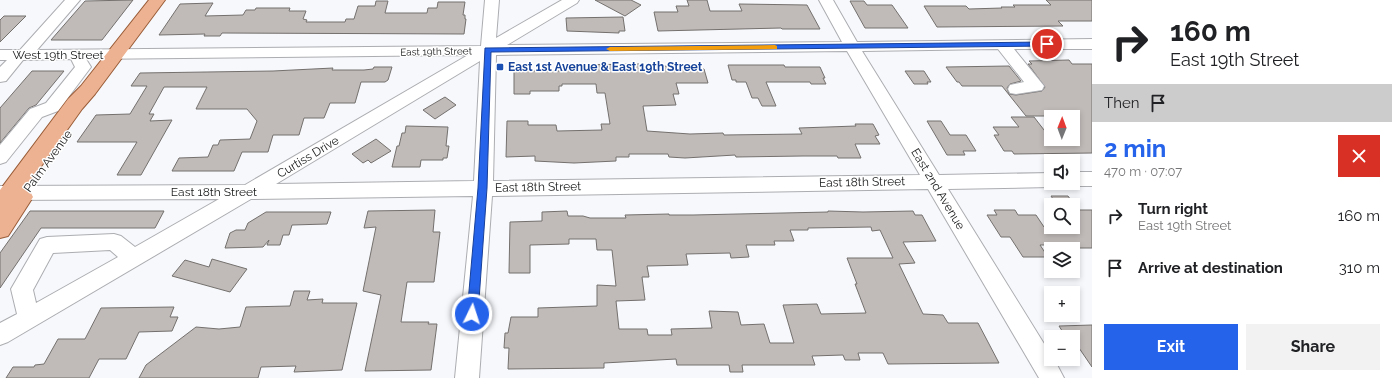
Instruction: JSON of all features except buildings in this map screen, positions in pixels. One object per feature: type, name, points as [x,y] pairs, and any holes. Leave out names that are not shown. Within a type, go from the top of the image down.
[{"type":"main road","name":"Palm Avenue","points":[[0,229],[9,197],[90,103],[88,90],[157,0]]},
{"type":"street","points":[[0,77],[73,0]]},
{"type":"street","points":[[467,378],[483,188],[488,50],[492,0]]},
{"type":"street","name":"Curtiss Drive","points":[[0,335],[248,192],[572,0]]},
{"type":"street","name":"East 2nd Avenue","points":[[826,0],[852,47],[1052,378]]},
{"type":"street","name":"East 19th Street","points":[[116,54],[1092,44]]},
{"type":"street","points":[[1002,45],[1036,86],[1016,90]]},
{"type":"street","name":"West 19th Street","points":[[0,55],[116,54]]},
{"type":"street","points":[[0,157],[36,114],[52,107],[82,67],[76,55]]},
{"type":"street","points":[[1080,179],[1092,179]]},
{"type":"street","name":"East 18th Street","points":[[9,197],[483,188],[1044,180]]},
{"type":"street","points":[[29,318],[22,289],[46,245],[114,242],[134,258]]},
{"type":"slow traffic","points":[[610,49],[775,47]]},
{"type":"place","name":"East 1st Avenue & East 19th Street","points":[[500,67]]},
{"type":"route","points":[[472,314],[483,188],[488,50],[1047,44]]}]
